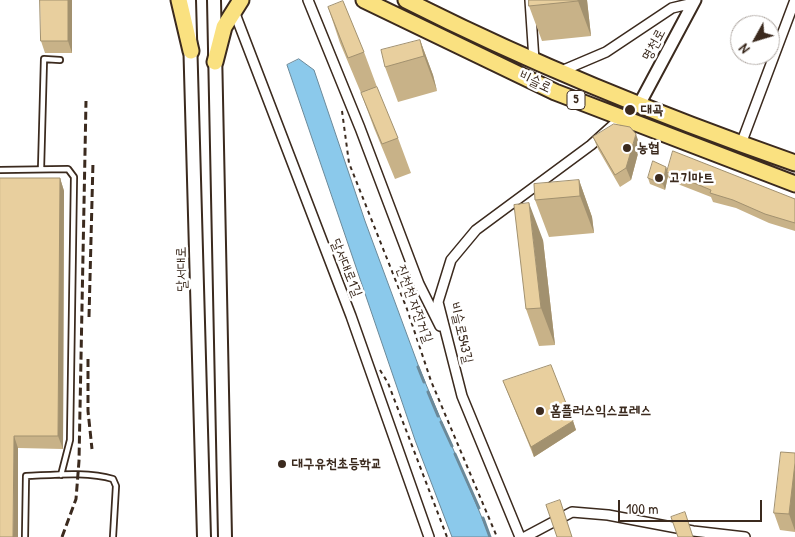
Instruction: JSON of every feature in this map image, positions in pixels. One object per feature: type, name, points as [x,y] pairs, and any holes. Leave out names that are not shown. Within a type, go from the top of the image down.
[{"type":"main road","points":[[179,0],[191,51]]},
{"type":"main road","name":"달서대로","points":[[188,0],[204,537]]},
{"type":"main road","points":[[214,0],[226,537]]},
{"type":"main road","name":"비슬로","points":[[364,0],[555,92],[795,184]]},
{"type":"main road","name":"비슬로","points":[[406,0],[559,72],[741,144],[795,163]]},
{"type":"main road","points":[[215,62],[224,27],[238,5]]},
{"type":"street","points":[[308,0],[360,128],[419,284],[450,348]]},
{"type":"street","name":"비슬로","points":[[530,0],[534,60]]},
{"type":"street","points":[[741,144],[795,0]]},
{"type":"street","points":[[559,72],[606,52],[672,8],[694,1]]},
{"type":"street","name":"명천로","points":[[640,103],[694,1]]},
{"type":"street","name":"달서대로1길","points":[[238,5],[429,537]]},
{"type":"street","name":"비슬로543길","points":[[520,537],[462,396],[438,302],[450,260],[476,230],[591,145],[622,117]]},
{"type":"street","points":[[525,537],[572,512],[608,515],[693,531],[745,537]]},
{"type":"lane","points":[[41,169],[44,59],[60,60]]},
{"type":"lane","points":[[0,170],[68,169],[74,177],[70,440],[61,475]]},
{"type":"lane","points":[[25,537],[26,476],[61,475],[104,476],[113,479],[116,486],[113,537]]},
{"type":"path","name":"진천천 자전거길","points":[[342,109],[349,163],[407,310],[431,381],[498,537]]},
{"type":"path","points":[[378,367],[388,383],[446,537]]},
{"type":"water","points":[[299,59],[314,70],[365,221],[420,370],[490,537],[452,537],[415,440],[287,65]]},
{"type":"building","points":[[40,0],[68,0],[68,41],[41,41]]},
{"type":"building","points":[[529,0],[578,0],[578,1],[529,6]]},
{"type":"building","points":[[343,1],[364,52],[348,58],[328,7]]},
{"type":"building","points":[[420,40],[424,56],[385,67],[381,50]]},
{"type":"building","points":[[377,87],[398,138],[382,144],[361,93]]},
{"type":"building","points":[[614,124],[630,127],[636,134],[626,168],[615,175],[593,137]]},
{"type":"building","points":[[673,151],[795,199],[795,223],[710,193],[711,190],[667,172]]},
{"type":"building","points":[[653,161],[666,167],[663,184],[648,178]]},
{"type":"building","points":[[0,178],[60,178],[58,436],[14,436],[13,537],[0,537]]},
{"type":"building","points":[[579,180],[580,196],[535,200],[534,184]]},
{"type":"building","points":[[529,203],[541,308],[526,309],[514,205]]},
{"type":"building","points":[[551,365],[573,421],[531,447],[503,381]]},
{"type":"building","points":[[781,452],[795,453],[789,514],[774,513]]},
{"type":"building","points":[[560,500],[572,537],[557,537],[546,505]]},
{"type":"building","points":[[685,512],[693,537],[678,537],[671,517]]},
{"type":"waterway","points":[[418,367],[424,382]]},
{"type":"waterway","points":[[428,392],[438,416]]},
{"type":"waterway","points":[[441,422],[452,446]]},
{"type":"waterway","points":[[455,454],[479,508]]},
{"type":"waterway","points":[[483,518],[490,537]]},
{"type":"railway","points":[[62,537],[76,499],[79,461],[86,101]]},
{"type":"railway","points":[[89,317],[93,162]]},
{"type":"railway","points":[[88,359],[88,411],[92,449]]},
{"type":"place","name":"대곡","points":[[630,110]]},
{"type":"place","name":"농협","points":[[627,148]]},
{"type":"place","name":"고기마트","points":[[659,178]]},
{"type":"place","name":"홈플러스익스프레스","points":[[540,411]]},
{"type":"place","name":"대구유천초등학교","points":[[282,464]]}]
